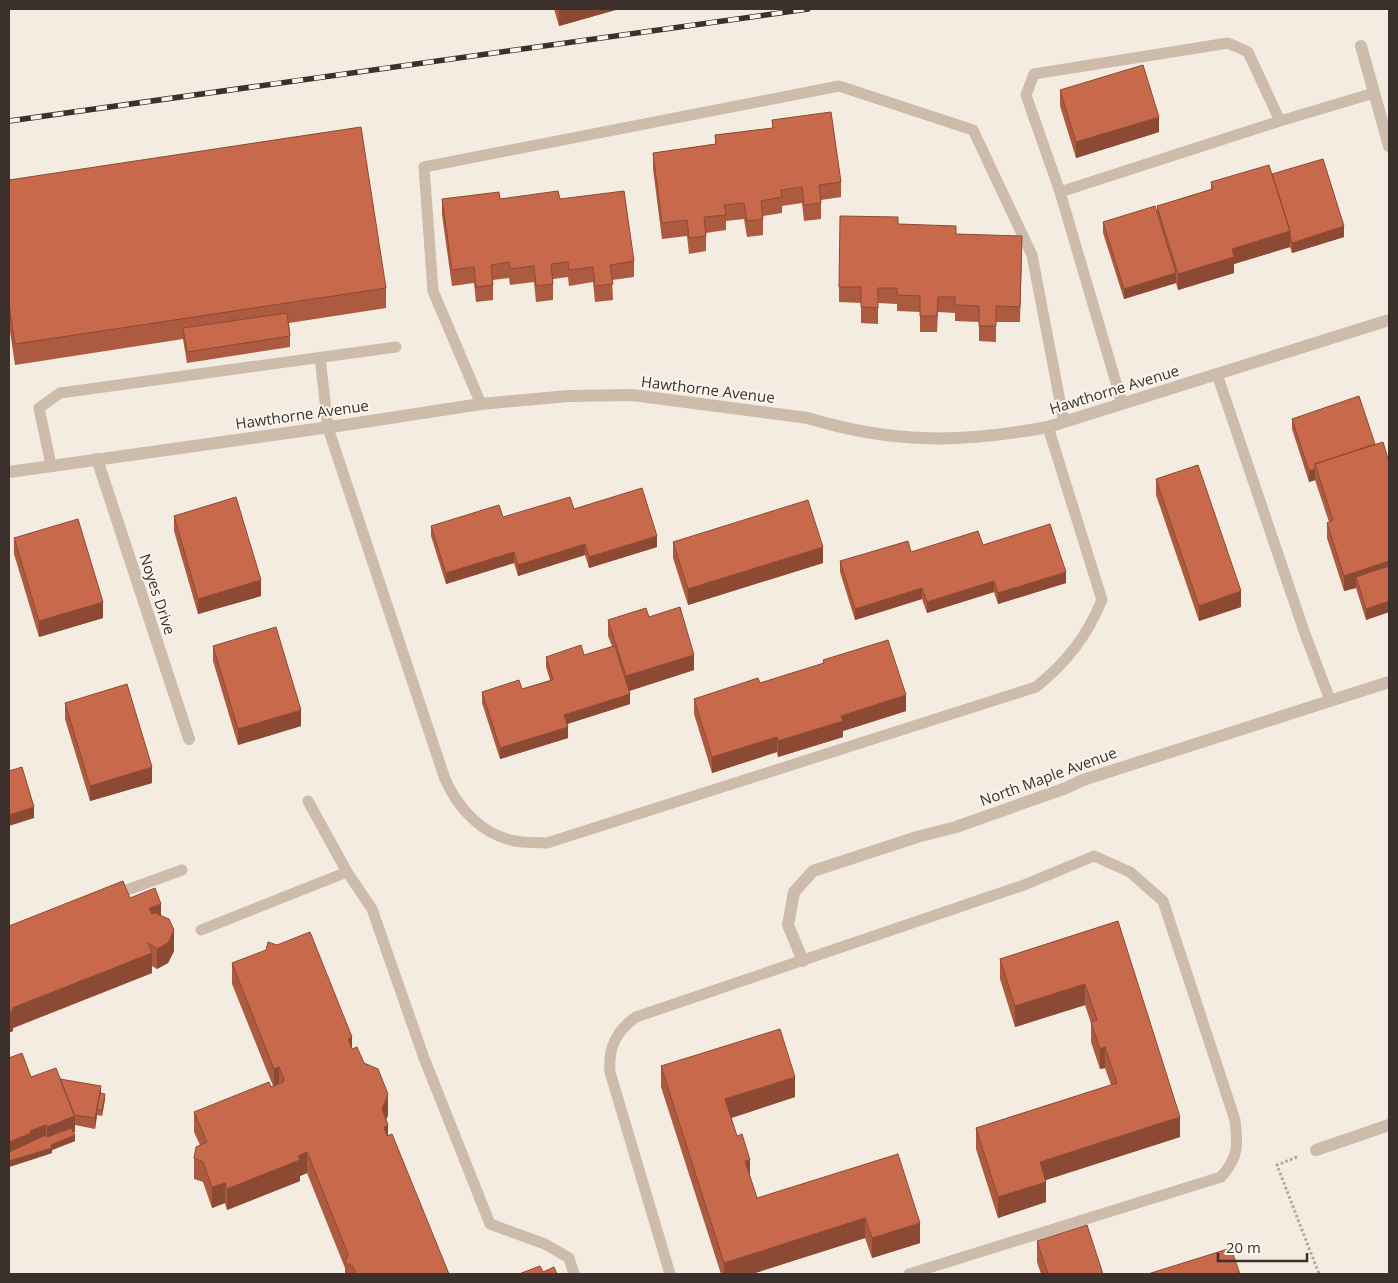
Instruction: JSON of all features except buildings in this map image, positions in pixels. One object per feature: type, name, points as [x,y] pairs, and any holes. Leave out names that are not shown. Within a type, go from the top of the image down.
[{"type":"street","points":[[1361,46],[1389,146]]},
{"type":"street","name":"Hawthorne Avenue","points":[[9,472],[328,428],[482,404],[568,396],[632,395],[808,418],[834,426],[886,436],[945,440],[997,436],[1064,422],[1389,320]]},
{"type":"street","name":"Noyes Drive","points":[[97,459],[189,739]]},
{"type":"street","name":"North Maple Avenue","points":[[803,960],[788,925],[794,892],[813,871],[917,837],[956,827],[1066,788],[1083,780],[1389,682]]},
{"type":"street","points":[[1316,1150],[1389,1125]]},
{"type":"lane","points":[[1122,403],[1060,192],[1026,95],[1034,74],[1228,44],[1248,52],[1280,120]]},
{"type":"lane","points":[[482,404],[433,291],[424,167],[839,86],[973,130],[1032,255],[1064,422]]},
{"type":"lane","points":[[1060,192],[1280,120],[1374,93]]},
{"type":"lane","points":[[51,465],[39,408],[60,394],[396,347]]},
{"type":"lane","points":[[320,357],[328,428],[445,779],[453,797],[476,824],[487,831],[514,841],[547,843],[1036,687],[1056,671],[1079,645],[1091,626],[1102,600],[1048,426]]},
{"type":"lane","points":[[1217,374],[1305,634],[1330,700]]},
{"type":"lane","points":[[308,801],[347,872],[372,909],[424,1058],[490,1224],[545,1244],[569,1258],[574,1274]]},
{"type":"lane","points":[[670,1274],[610,1072],[609,1058],[615,1038],[625,1025],[636,1017],[1024,885],[1094,856],[1130,872],[1163,901],[1235,1120],[1238,1147],[1230,1167],[1221,1177],[909,1274]]},
{"type":"lane","points":[[100,900],[182,870]]},
{"type":"lane","points":[[201,930],[347,872]]},
{"type":"path","points":[[1316,1150],[1277,1165],[1319,1274]]},
{"type":"railway","points":[[9,121],[808,9]]}]
